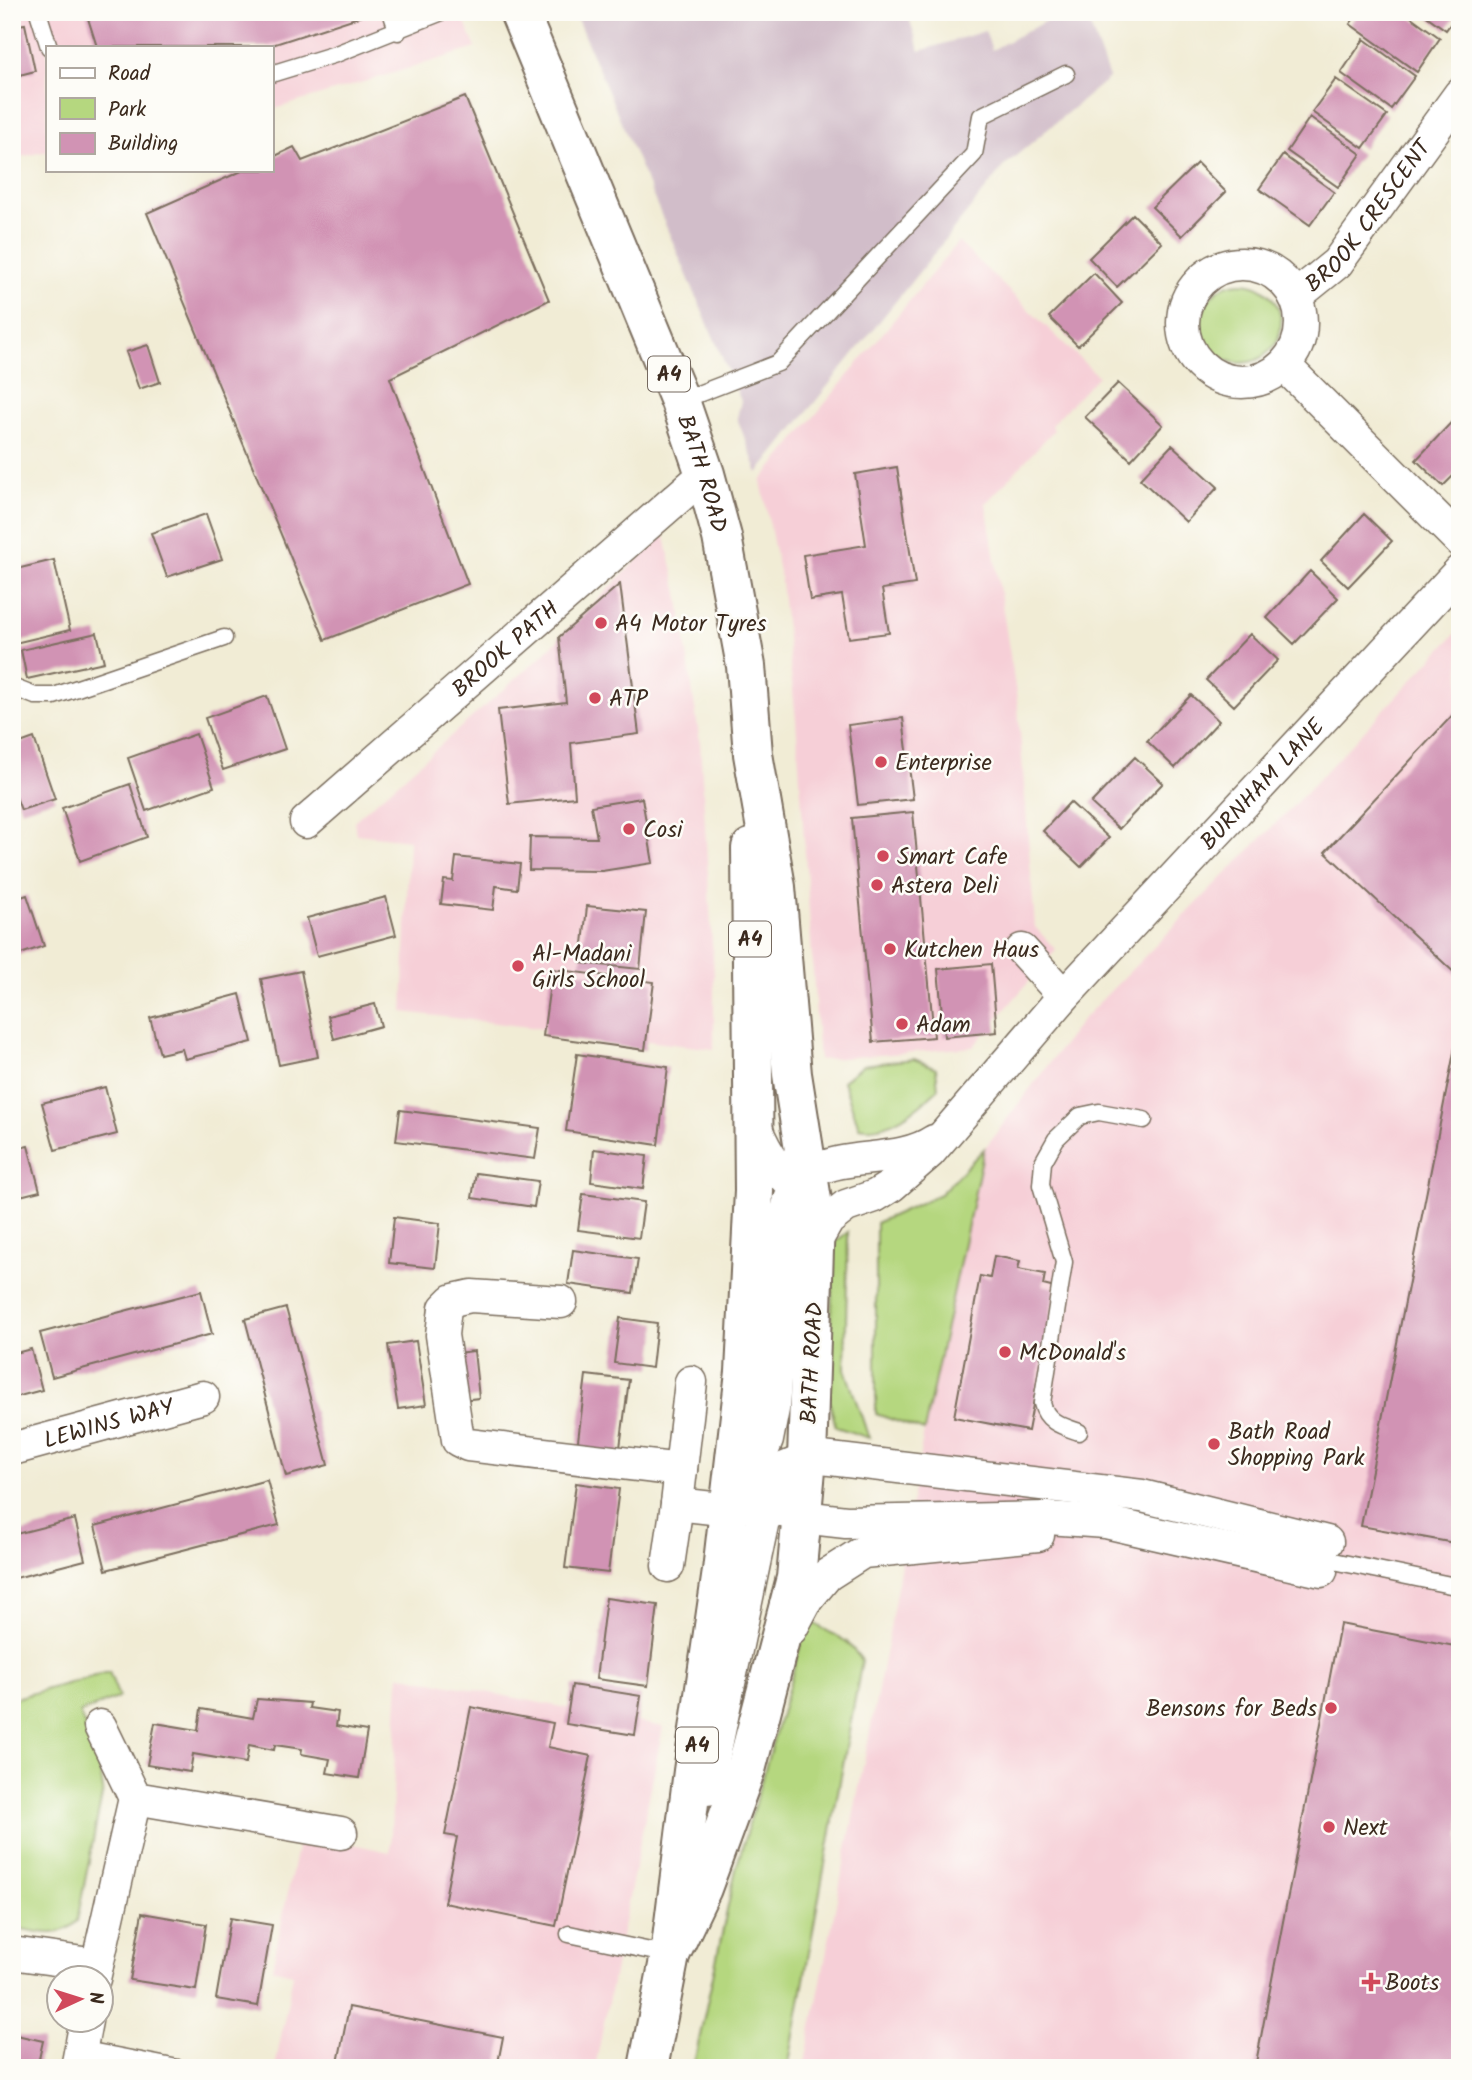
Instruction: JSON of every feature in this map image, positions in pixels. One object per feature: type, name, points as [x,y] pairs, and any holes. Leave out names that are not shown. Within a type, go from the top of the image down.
[{"type":"main road","name":"BATH ROAD","points":[[519,12],[680,401],[705,474],[734,590],[746,666],[753,754],[776,887],[799,1118],[815,1193],[816,1241],[807,1458],[796,1578],[779,1652],[747,1766],[702,1888],[670,1955]]},
{"type":"main road","name":"BATH ROAD","points":[[648,2068],[670,1955],[744,1507],[739,1438],[749,1319],[754,1124],[750,887],[753,754]]},
{"type":"street","name":"BROOK CRESCENT","points":[[1295,297],[1337,263],[1460,94]]},
{"type":"street","name":"BROOK CRESCENT","points":[[1239,263],[1262,266],[1282,278],[1295,297],[1301,320],[1297,344],[1284,365],[1265,378],[1242,382],[1220,378],[1200,365],[1187,346],[1182,324],[1186,301],[1198,282],[1217,268],[1239,263]]},
{"type":"street","points":[[1284,365],[1460,541]]},
{"type":"street","name":"BROOK PATH","points":[[306,822],[705,474]]},
{"type":"street","name":"BURNHAM LANE","points":[[947,1132],[1064,996],[1460,571]]},
{"type":"street","points":[[1022,950],[1064,996]]},
{"type":"street","points":[[799,1118],[814,1141],[828,1151],[852,1161],[901,1155],[925,1147],[947,1132]]},
{"type":"street","points":[[754,1124],[764,1150],[815,1193],[875,1196],[891,1186],[947,1132]]},
{"type":"street","points":[[670,1955],[744,1507],[767,1440],[773,1409],[786,1218],[852,1161]]},
{"type":"street","points":[[561,1302],[471,1296],[453,1300],[445,1308],[442,1335],[458,1440],[468,1445],[681,1470]]},
{"type":"street","points":[[668,1566],[691,1382]]},
{"type":"street","points":[[810,1387],[813,1418],[819,1432],[827,1443],[861,1463]]},
{"type":"street","name":"LEWINS WAY","points":[[12,1449],[203,1397]]},
{"type":"street","points":[[744,1507],[774,1483],[785,1468],[807,1458],[1142,1496],[1324,1557]]},
{"type":"street","points":[[677,1504],[744,1507],[802,1517],[875,1522],[1048,1518],[1119,1525],[1324,1557]]},
{"type":"street","points":[[779,1652],[816,1588],[848,1559],[863,1552],[1119,1525]]},
{"type":"street","points":[[97,1965],[135,1798],[100,1726]]},
{"type":"street","points":[[135,1798],[341,1833]]},
{"type":"street","points":[[12,1952],[66,1965]]},
{"type":"lane","points":[[38,12],[49,46]]},
{"type":"lane","points":[[391,12],[398,32]]},
{"type":"lane","points":[[273,74],[398,32],[442,12]]},
{"type":"lane","points":[[680,401],[778,363],[974,154],[981,116],[1066,74]]},
{"type":"lane","points":[[12,687],[36,696],[54,696],[224,638]]},
{"type":"lane","points":[[1079,1432],[1057,1424],[1045,1413],[1042,1403],[1064,1262],[1041,1185],[1043,1162],[1056,1139],[1080,1116],[1100,1112],[1144,1120]]},
{"type":"lane","points":[[1324,1557],[1460,1587]]},
{"type":"lane","points":[[569,1934],[670,1955]]},
{"type":"lane","points":[[81,2046],[178,2068]]},
{"type":"shaded area","points":[[26,12],[460,12],[476,48],[273,109],[273,46],[46,46],[46,151],[12,159],[12,17]]},
{"type":"shaded area","points":[[574,12],[907,12],[920,51],[985,31],[992,50],[1062,12],[1085,12],[1109,78],[1005,165],[758,473],[737,418],[741,401]]},
{"type":"shaded area","points":[[958,242],[1098,376],[1051,425],[1054,430],[986,503],[1018,706],[1035,927],[1056,950],[973,1047],[819,1060],[796,720],[781,582],[761,481]]},
{"type":"shaded area","points":[[664,533],[678,593],[700,742],[714,975],[714,1049],[403,1012],[409,840],[356,834],[354,821],[543,655]]},
{"type":"shaded area","name":"Bath Road Shopping Park","points":[[1460,629],[1460,2068],[804,2068],[888,1639],[924,1431],[984,1149],[1082,1020],[1293,806]]},
{"type":"shaded area","points":[[399,1675],[663,1727],[595,2068],[275,2068],[293,1974],[272,1969],[300,1833],[390,1852]]},
{"type":"green space","points":[[1241,283],[1256,286],[1269,295],[1278,308],[1281,323],[1278,338],[1269,351],[1256,360],[1241,363],[1226,360],[1213,351],[1204,338],[1201,323],[1204,308],[1213,295],[1226,286]]},
{"type":"green space","points":[[914,1059],[936,1068],[938,1089],[922,1104],[892,1123],[881,1127],[859,1127],[843,1081],[863,1065]]},
{"type":"green space","points":[[984,1149],[924,1431],[876,1414],[876,1223],[940,1194]]},
{"type":"green space","points":[[848,1232],[845,1369],[869,1438],[836,1427],[828,1396],[834,1243]]},
{"type":"green space","points":[[808,1620],[847,1642],[862,1660],[788,2068],[693,2068],[736,1869]]},
{"type":"green space","points":[[109,1672],[119,1697],[80,1713],[98,1758],[103,1790],[77,1921],[55,1933],[12,1927],[12,1699]]},
{"type":"building","points":[[86,12],[371,12],[269,46],[97,46]]},
{"type":"building","points":[[1359,12],[1404,12],[1440,38],[1417,72],[1350,24]]},
{"type":"building","points":[[1421,12],[1459,12],[1446,30]]},
{"type":"building","points":[[25,24],[35,71],[12,77],[12,26]]},
{"type":"building","points":[[1364,39],[1415,76],[1391,109],[1341,73]]},
{"type":"building","points":[[1336,79],[1387,115],[1363,148],[1312,112]]},
{"type":"building","points":[[465,97],[549,300],[390,378],[468,584],[325,640],[147,213],[239,172],[273,172],[273,157],[294,147],[302,161]]},
{"type":"building","points":[[1310,117],[1361,154],[1338,187],[1287,151]]},
{"type":"building","points":[[1283,155],[1334,192],[1310,225],[1259,189]]},
{"type":"building","points":[[1197,163],[1226,192],[1182,236],[1152,207]]},
{"type":"building","points":[[1133,214],[1162,243],[1117,287],[1089,258]]},
{"type":"building","points":[[1094,273],[1122,303],[1078,346],[1049,317]]},
{"type":"building","points":[[148,345],[160,382],[139,389],[126,352]]},
{"type":"building","points":[[1118,383],[1163,425],[1131,460],[1085,417]]},
{"type":"building","points":[[1460,413],[1460,469],[1443,486],[1416,460]]},
{"type":"building","points":[[1172,445],[1218,487],[1186,522],[1140,479]]},
{"type":"building","points":[[897,467],[915,584],[882,589],[889,633],[849,638],[842,595],[810,600],[803,555],[866,545],[855,474]]},
{"type":"building","points":[[206,514],[222,559],[167,577],[151,533]]},
{"type":"building","points":[[1364,514],[1392,541],[1348,587],[1321,561]]},
{"type":"building","points":[[54,560],[70,630],[15,643],[12,570]]},
{"type":"building","points":[[1310,571],[1338,598],[1294,644],[1267,618]]},
{"type":"building","points":[[620,584],[639,734],[571,743],[575,797],[509,804],[498,710],[566,702],[559,637]]},
{"type":"building","points":[[97,633],[104,662],[27,679],[21,650]]},
{"type":"building","points":[[1250,634],[1278,660],[1234,706],[1206,680]]},
{"type":"building","points":[[1191,695],[1219,721],[1175,768],[1147,741]]},
{"type":"building","points":[[267,696],[285,749],[223,770],[205,718]]},
{"type":"building","points":[[1460,707],[1460,978],[1325,852]]},
{"type":"building","name":"Enterprise","points":[[903,718],[913,799],[858,805],[848,725]]},
{"type":"building","points":[[196,734],[214,787],[146,811],[128,758]]},
{"type":"building","points":[[34,738],[55,799],[21,810],[12,786],[12,746]]},
{"type":"building","points":[[1135,757],[1163,783],[1119,829],[1091,803]]},
{"type":"building","points":[[130,784],[147,837],[80,861],[62,808]]},
{"type":"building","points":[[642,798],[653,863],[602,871],[529,870],[530,837],[597,838],[591,806]]},
{"type":"building","points":[[1070,802],[1109,838],[1081,867],[1043,831]]},
{"type":"building","points":[[913,812],[934,1037],[873,1042],[852,818]]},
{"type":"building","points":[[456,857],[520,864],[517,889],[496,886],[493,910],[441,904],[444,880],[453,881]]},
{"type":"building","points":[[27,895],[44,946],[12,957],[12,900]]},
{"type":"building","points":[[386,897],[396,935],[317,956],[307,918]]},
{"type":"building","points":[[587,906],[646,912],[640,969],[581,963]]},
{"type":"building","points":[[991,964],[997,1032],[944,1037],[938,969]]},
{"type":"building","points":[[552,969],[654,982],[645,1050],[543,1036]]},
{"type":"building","points":[[301,971],[318,1057],[279,1065],[261,979]]},
{"type":"building","points":[[240,994],[252,1042],[185,1059],[182,1049],[160,1054],[150,1018]]},
{"type":"building","points":[[375,1004],[381,1026],[334,1039],[328,1016]]},
{"type":"building","points":[[1458,1032],[1460,1033],[1460,1544],[1361,1526]]},
{"type":"building","points":[[577,1054],[668,1067],[658,1145],[566,1131]]},
{"type":"building","points":[[105,1087],[117,1134],[55,1150],[42,1103]]},
{"type":"building","points":[[400,1110],[540,1128],[535,1159],[396,1141]]},
{"type":"building","points":[[28,1146],[40,1191],[12,1198],[12,1150]]},
{"type":"building","points":[[594,1149],[647,1156],[643,1189],[591,1182]]},
{"type":"building","points":[[476,1173],[538,1181],[534,1207],[472,1198]]},
{"type":"building","points":[[583,1194],[644,1202],[639,1238],[578,1230]]},
{"type":"building","points":[[394,1217],[440,1223],[435,1268],[389,1263]]},
{"type":"building","points":[[573,1250],[638,1259],[633,1293],[568,1284]]},
{"type":"building","name":"McDonald's","points":[[994,1256],[1020,1261],[1018,1269],[1045,1274],[1043,1285],[1055,1288],[1028,1431],[954,1417],[980,1276],[990,1278]]},
{"type":"building","points":[[201,1291],[212,1334],[52,1377],[40,1333]]},
{"type":"building","points":[[286,1308],[328,1465],[286,1476],[245,1319]]},
{"type":"building","points":[[620,1318],[657,1323],[652,1368],[614,1363]]},
{"type":"building","points":[[416,1341],[426,1405],[398,1409],[388,1345]]},
{"type":"building","points":[[31,1349],[42,1390],[12,1398],[12,1354]]},
{"type":"building","points":[[474,1351],[479,1398],[461,1400],[456,1353]]},
{"type":"building","points":[[586,1375],[629,1380],[619,1455],[577,1449]]},
{"type":"building","points":[[267,1480],[279,1525],[106,1570],[95,1526]]},
{"type":"building","points":[[576,1483],[619,1489],[608,1573],[565,1568]]},
{"type":"building","points":[[75,1519],[85,1560],[12,1579],[12,1535]]},
{"type":"building","points":[[606,1598],[658,1605],[648,1686],[596,1679]]},
{"type":"building","points":[[1340,1624],[1460,1647],[1460,2068],[1255,2068]]},
{"type":"building","points":[[572,1685],[641,1696],[635,1735],[566,1724]]},
{"type":"building","points":[[257,1699],[310,1703],[309,1708],[338,1712],[336,1726],[367,1731],[359,1778],[327,1773],[330,1759],[301,1754],[302,1749],[275,1745],[274,1750],[249,1745],[246,1763],[193,1754],[190,1772],[147,1765],[155,1723],[198,1730],[201,1709],[253,1718]]},
{"type":"building","points":[[471,1707],[553,1723],[548,1747],[591,1756],[556,1926],[444,1903],[457,1837],[445,1835]]},
{"type":"building","points":[[142,1913],[206,1924],[196,1990],[130,1980]]},
{"type":"building","points":[[230,1918],[272,1925],[258,2006],[216,1999]]},
{"type":"building","points":[[349,2007],[503,2037],[497,2068],[337,2068]]},
{"type":"building","points":[[12,2034],[43,2041],[37,2068],[12,2068]]},
{"type":"place","name":"A4 Motor Tyres","points":[[601,623]]},
{"type":"place","name":"ATP","points":[[595,698]]},
{"type":"place","name":"Enterprise","points":[[881,762]]},
{"type":"place","name":"Cosi","points":[[629,829]]},
{"type":"place","name":"Smart Cafe","points":[[883,856]]},
{"type":"place","name":"Astera Deli","points":[[877,885]]},
{"type":"place","name":"Kutchen Haus","points":[[890,949]]},
{"type":"place","name":"Al-Madani Girls School","points":[[518,966]]},
{"type":"place","name":"Adam","points":[[902,1024]]},
{"type":"place","name":"McDonald's","points":[[1005,1352]]},
{"type":"place","name":"Bath Road Shopping Park","points":[[1214,1444]]},
{"type":"place","name":"Bensons for Beds","points":[[1331,1708]]},
{"type":"place","name":"Next","points":[[1329,1827]]},
{"type":"place","name":"Boots","points":[[1371,1982]]}]
